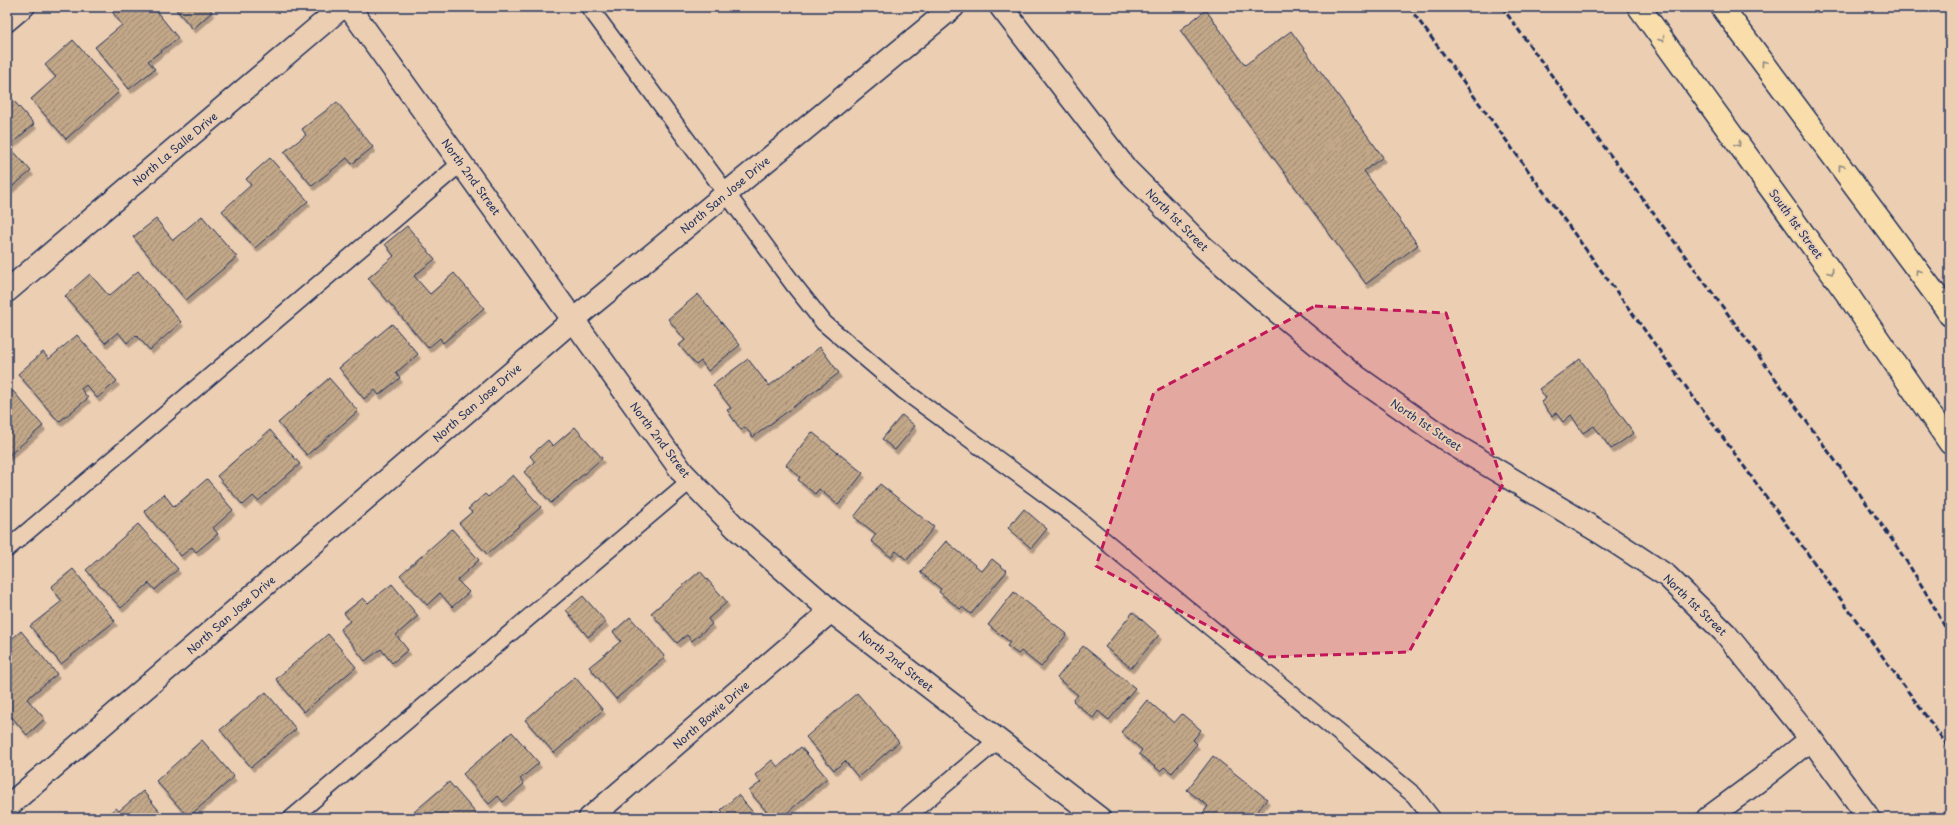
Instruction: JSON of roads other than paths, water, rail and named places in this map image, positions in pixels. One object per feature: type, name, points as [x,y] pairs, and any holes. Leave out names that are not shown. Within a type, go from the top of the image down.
[{"type":"main road","name":"South 1st Street","points":[[1639,7],[1850,298],[1950,443]]},
{"type":"main road","points":[[1722,7],[1947,310]]},
{"type":"main road","points":[[1850,298],[1950,422]]},
{"type":"street","name":"North La Salle Drive","points":[[7,291],[342,7]]},
{"type":"street","name":"North 2nd Street","points":[[350,7],[682,473],[736,528],[831,611],[1100,818]]},
{"type":"street","name":"North San Jose Drive","points":[[7,807],[573,320],[953,7]]},
{"type":"street","name":"North 1st Street","points":[[1001,7],[1126,169],[1203,247],[1268,304],[1364,381],[1451,443],[1603,534],[1667,576],[1726,634],[1811,739],[1869,818]]},
{"type":"street","name":"North Bowie Drive","points":[[590,818],[831,611]]},
{"type":"street","points":[[1708,818],[1761,779],[1811,739]]},
{"type":"lane","points":[[7,24],[27,7]]},
{"type":"lane","points":[[589,7],[794,285],[824,323],[903,390],[1072,514],[1361,750],[1414,795],[1432,818]]},
{"type":"lane","points":[[7,549],[461,163]]},
{"type":"lane","points":[[292,818],[690,481]]},
{"type":"lane","points":[[905,818],[998,740]]},
{"type":"railway","points":[[1409,7],[1950,749]]},
{"type":"railway","points":[[1502,7],[1879,521],[1917,578],[1950,637]]}]
